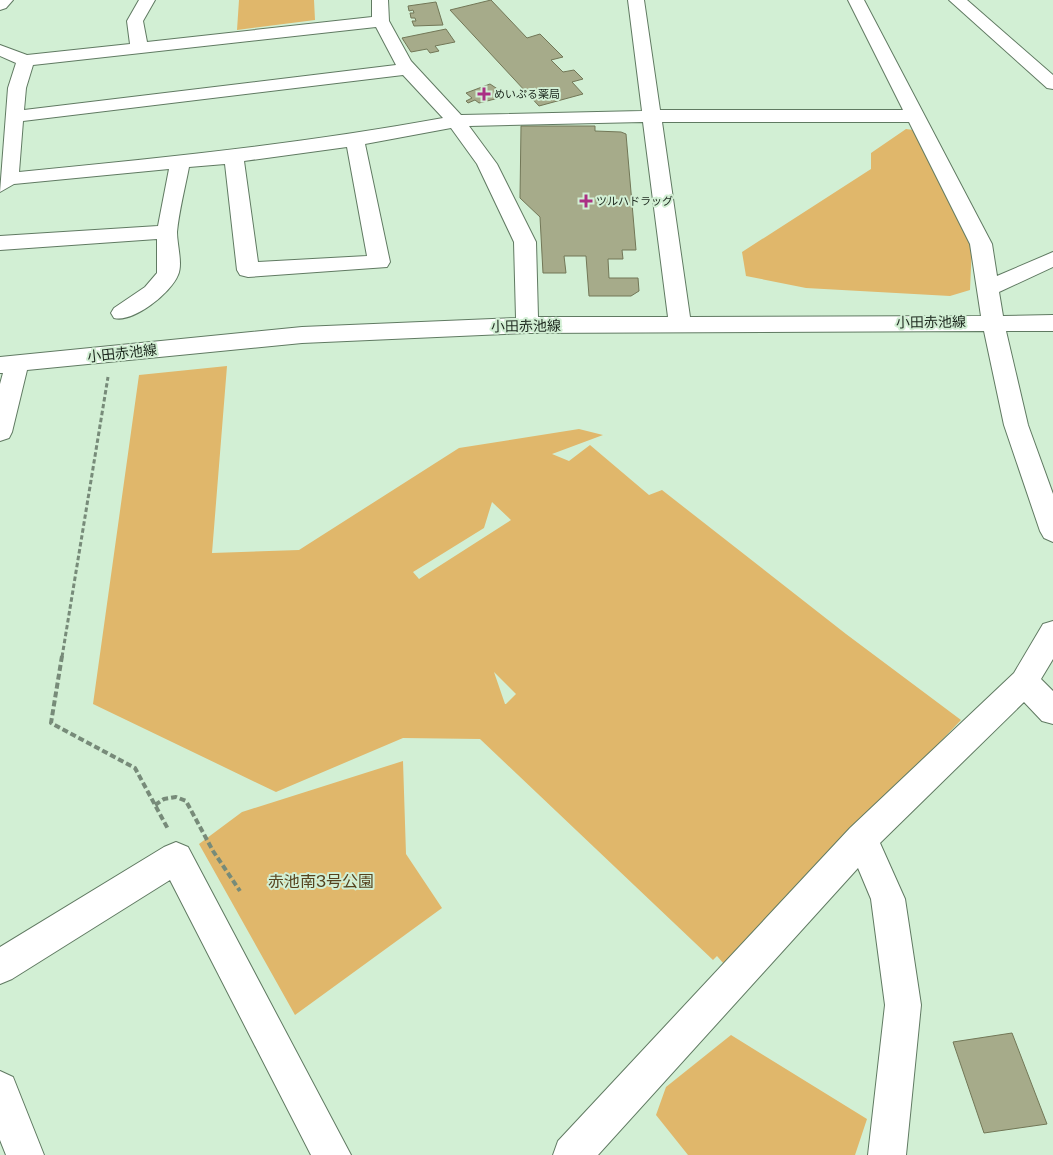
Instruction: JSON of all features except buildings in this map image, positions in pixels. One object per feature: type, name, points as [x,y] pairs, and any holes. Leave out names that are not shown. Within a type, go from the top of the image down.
[{"type":"street","points":[[0,5],[5,0]]},
{"type":"street","points":[[139,49],[135,21],[147,0]]},
{"type":"street","points":[[380,0],[381,21],[407,69],[456,121],[487,164],[525,242],[527,326]]},
{"type":"street","points":[[636,0],[650,116],[680,326]]},
{"type":"street","points":[[856,0],[917,116],[980,244],[993,322],[1016,426],[1053,531]]},
{"type":"street","points":[[962,0],[1053,84]]},
{"type":"street","points":[[0,50],[25,61],[51,56],[139,49],[381,21]]},
{"type":"street","points":[[25,61],[17,88],[4,182],[234,157],[355,140],[456,121],[650,116],[917,116]]},
{"type":"street","points":[[14,117],[407,69]]},
{"type":"street","points":[[0,99],[17,88]]},
{"type":"street","points":[[234,157],[248,270],[379,262],[355,140]]},
{"type":"street","points":[[122,313],[153,292],[168,274],[167,232],[180,164]]},
{"type":"street","points":[[0,243],[167,232]]},
{"type":"street","points":[[988,289],[1053,259]]},
{"type":"street","name":"小田赤池線","points":[[8,364],[302,335],[527,326],[1053,323]]},
{"type":"street","points":[[0,432],[8,364]]},
{"type":"street","points":[[572,1155],[862,839],[1024,682],[1053,633]]},
{"type":"street","points":[[1024,682],[1053,711]]},
{"type":"street","points":[[862,839],[888,899],[903,1004],[887,1155]]},
{"type":"street","points":[[0,967],[176,858],[332,1155]]},
{"type":"street","points":[[0,1090],[25,1155]]},
{"type":"path","points":[[109,371],[51,723],[135,768],[174,840],[176,858]]},
{"type":"path","points":[[155,805],[164,799],[176,797],[186,801],[213,851],[240,891]]},
{"type":"green space","points":[[239,0],[314,0],[315,20],[237,30]]},
{"type":"green space","points":[[906,129],[921,131],[972,245],[970,290],[950,296],[806,288],[746,276],[742,252],[871,169],[871,153]]},
{"type":"green space","points":[[227,366],[212,553],[299,550],[459,448],[579,429],[603,435],[552,454],[569,461],[590,445],[649,495],[662,490],[846,634],[961,720],[845,842],[724,964],[717,956],[713,960],[480,739],[403,738],[276,792],[93,704],[139,375]],"holes":[[[492,502],[511,520],[419,579],[413,572],[484,528]],[[494,672],[516,694],[506,704],[505,704]]]},
{"type":"green space","name":"赤池南3号公園","points":[[403,761],[406,854],[442,908],[295,1015],[199,844],[242,812]]},
{"type":"green space","points":[[731,1035],[867,1119],[855,1155],[688,1155],[656,1115],[666,1087]]},
{"type":"place","name":"めいぷる薬局","points":[[484,94]]},
{"type":"place","name":"ツルハドラッグ","points":[[586,201]]}]
